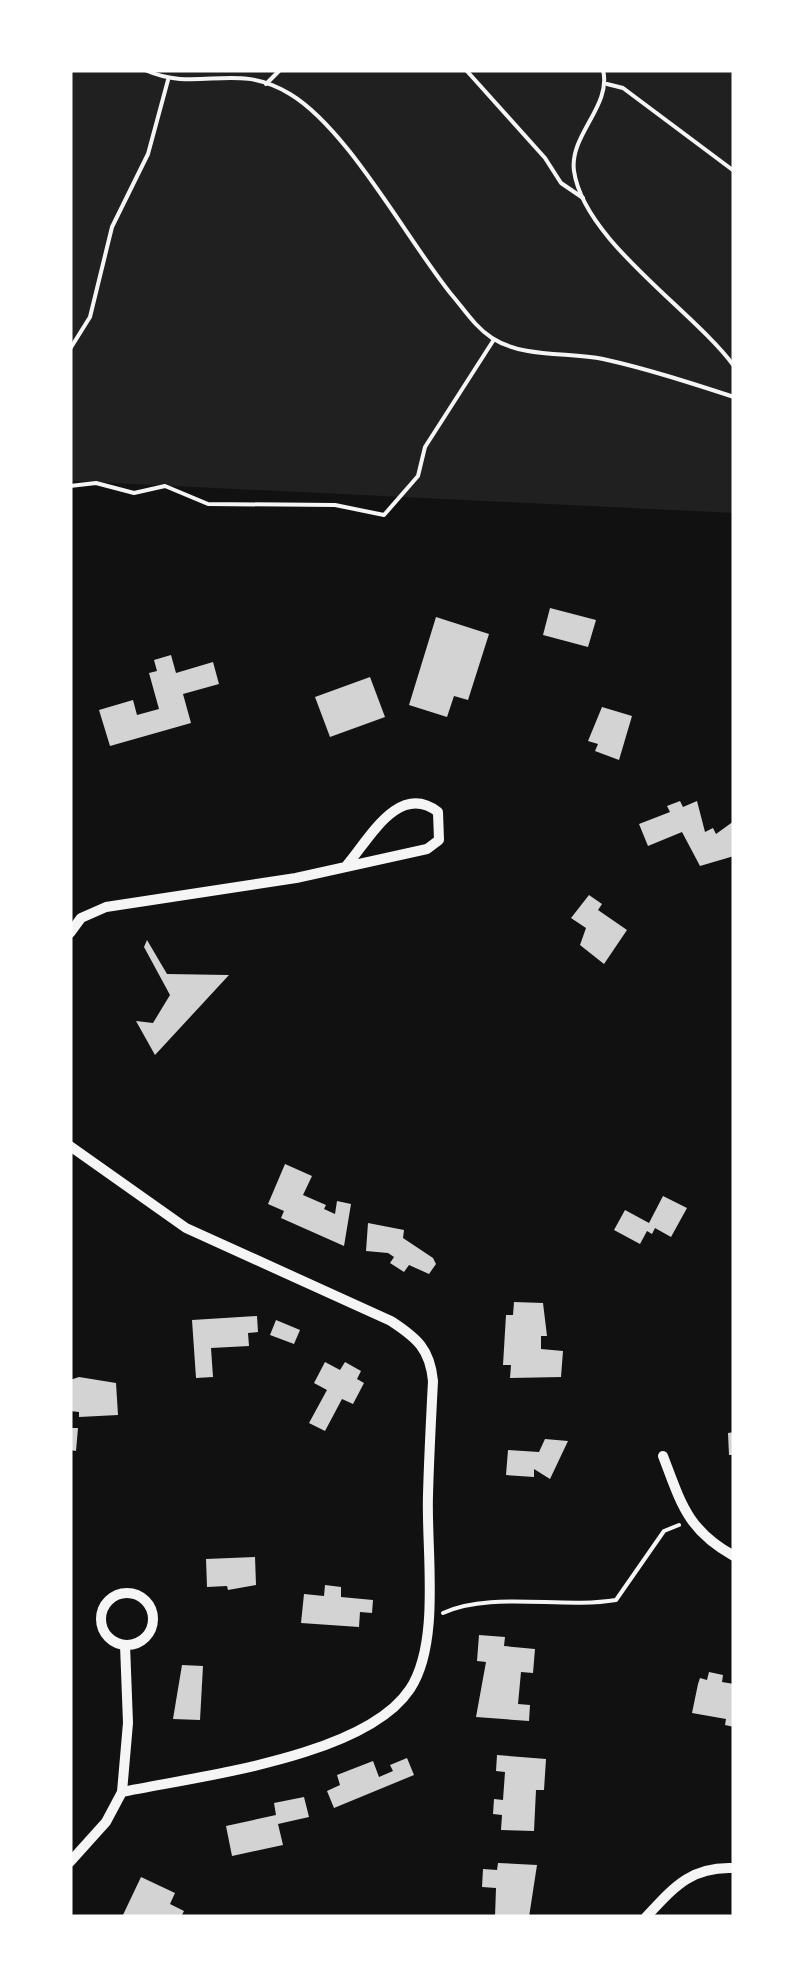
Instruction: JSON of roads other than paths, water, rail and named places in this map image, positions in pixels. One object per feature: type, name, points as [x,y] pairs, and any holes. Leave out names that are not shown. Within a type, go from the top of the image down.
[{"type":"street","points":[[70,933],[81,918],[106,907],[398,859],[439,840],[438,812],[426,802],[409,801],[394,809],[347,865]]},
{"type":"street","points":[[70,1146],[186,1228],[391,1321],[418,1339],[431,1357],[433,1381],[427,1620],[423,1660],[412,1688],[394,1708],[370,1725],[307,1753],[122,1792]]},
{"type":"street","points":[[663,1456],[688,1521],[711,1543],[734,1556]]},
{"type":"street","points":[[130,1592],[151,1608],[153,1626],[142,1641],[124,1645],[108,1638],[100,1621],[105,1603],[130,1592]]},
{"type":"street","points":[[70,1862],[106,1822],[122,1792],[128,1723],[124,1645]]},
{"type":"street","points":[[646,1917],[680,1880],[704,1868],[734,1868]]}]
